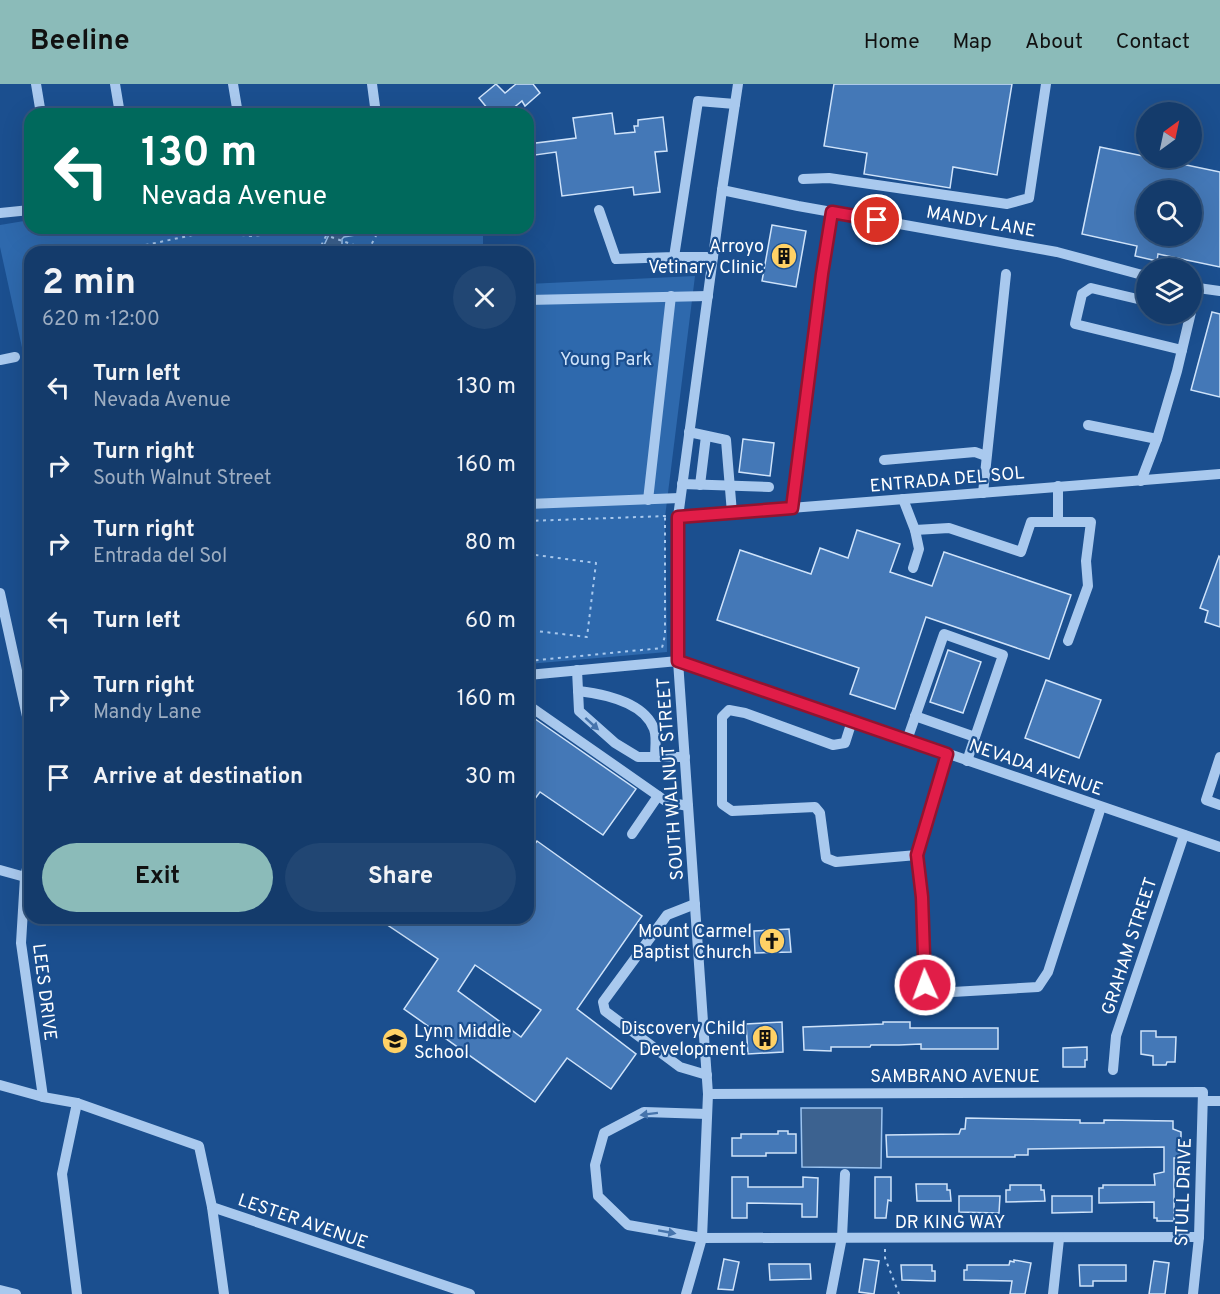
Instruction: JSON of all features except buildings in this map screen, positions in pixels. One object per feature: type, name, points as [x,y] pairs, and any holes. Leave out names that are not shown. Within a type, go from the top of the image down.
[{"type":"street","points":[[36,84],[40,108]]},
{"type":"street","points":[[115,84],[119,108]]},
{"type":"street","points":[[233,84],[237,108]]},
{"type":"street","points":[[372,84],[375,108]]},
{"type":"street","name":"SOUTH WALNUT STREET","points":[[686,1294],[701,1238],[708,1094],[678,661],[678,516],[738,84]]},
{"type":"street","points":[[803,179],[829,178],[1007,204],[1029,198],[1046,84]]},
{"type":"street","points":[[675,257],[698,101],[735,104]]},
{"type":"street","name":"MANDY LANE","points":[[722,190],[1057,252],[1136,273]]},
{"type":"street","points":[[599,210],[616,259],[713,257]]},
{"type":"street","points":[[0,213],[24,211]]},
{"type":"street","points":[[792,508],[832,212]]},
{"type":"street","points":[[983,493],[1006,274]]},
{"type":"street","points":[[1136,299],[1091,288],[1082,294],[1075,324],[1182,350]]},
{"type":"street","points":[[1202,289],[1220,291]]},
{"type":"street","points":[[648,500],[671,296]]},
{"type":"street","points":[[534,300],[708,296]]},
{"type":"street","points":[[1141,480],[1156,439],[1188,324]]},
{"type":"street","points":[[0,360],[15,357]]},
{"type":"street","points":[[1088,425],[1156,439]]},
{"type":"street","points":[[689,432],[726,440],[732,513]]},
{"type":"street","points":[[700,485],[706,436]]},
{"type":"street","points":[[884,459],[975,452],[986,456]]},
{"type":"street","name":"ENTRADA DEL SOL","points":[[678,516],[1220,474]]},
{"type":"street","points":[[682,484],[769,487]]},
{"type":"street","points":[[1058,486],[1058,521]]},
{"type":"street","points":[[534,504],[680,498]]},
{"type":"street","points":[[903,500],[915,530],[919,549],[913,568]]},
{"type":"street","points":[[915,530],[949,528],[1021,552],[1031,522],[1091,522],[1086,561],[1088,586],[1068,641]]},
{"type":"street","points":[[0,592],[24,699]]},
{"type":"street","points":[[907,740],[944,634],[1003,656],[967,760]]},
{"type":"street","name":"NEVADA AVENUE","points":[[534,674],[678,661],[1220,847]]},
{"type":"street","points":[[577,670],[579,711],[615,743],[638,757],[685,757]]},
{"type":"street","points":[[578,691],[599,693],[627,704],[648,718],[655,732],[655,757]]},
{"type":"street","points":[[534,709],[667,802],[688,806]]},
{"type":"street","points":[[852,721],[845,743],[833,745],[745,713],[729,710],[722,717],[722,804],[732,811],[815,807],[820,813],[826,858],[836,862],[917,855]]},
{"type":"street","points":[[915,716],[975,736]]},
{"type":"street","points":[[947,754],[917,855],[922,897],[925,985],[935,993],[1038,987],[1048,972],[1101,807]]},
{"type":"street","points":[[1219,765],[1206,800],[1220,805]]},
{"type":"street","points":[[632,834],[658,796]]},
{"type":"street","name":"GRAHAM STREET","points":[[1113,1070],[1116,1036],[1184,835]]},
{"type":"street","points":[[0,870],[24,877]]},
{"type":"street","name":"LEES DRIVE","points":[[24,894],[21,943],[43,1097]]},
{"type":"street","points":[[695,904],[667,915],[603,1002],[605,1011],[680,1067],[706,1075]]},
{"type":"street","name":"LESTER AVENUE","points":[[0,1085],[43,1097],[77,1103],[199,1146],[212,1207],[470,1294]]},
{"type":"street","name":"SAMBRANO AVENUE","points":[[708,1094],[1203,1096],[1220,1101]]},
{"type":"street","name":"STULL DRIVE","points":[[1193,1294],[1199,1237],[1203,1096]]},
{"type":"street","points":[[77,1103],[62,1174],[77,1294]]},
{"type":"street","name":"DR KING WAY","points":[[707,1114],[644,1112],[604,1133],[595,1165],[598,1196],[628,1225],[701,1238],[1199,1237]]},
{"type":"street","points":[[831,1294],[842,1238],[845,1174]]},
{"type":"street","points":[[212,1207],[224,1294]]},
{"type":"street","points":[[1053,1294],[1059,1239]]},
{"type":"street","points":[[0,1290],[16,1294]]},
{"type":"path","points":[[138,246],[197,234]]},
{"type":"path","points":[[230,234],[253,236],[269,234]]},
{"type":"path","points":[[323,234],[351,246]]},
{"type":"path","points":[[321,246],[326,236]]},
{"type":"path","points":[[534,660],[662,648],[665,635],[665,516]]},
{"type":"path","points":[[534,521],[678,516]]},
{"type":"path","points":[[534,555],[596,563],[587,637],[534,631]]},
{"type":"path","points":[[885,1249],[885,1258],[899,1294]]},
{"type":"green space","points":[[24,221],[24,234],[483,234],[483,246],[24,246],[24,357],[0,247],[0,225]]},
{"type":"green space","name":"Young Park","points":[[695,276],[665,517],[667,652],[534,663],[534,284]]},
{"type":"shaded area","points":[[329,234],[361,234],[344,237],[342,246],[324,246]]},
{"type":"shaded area","points":[[801,1108],[882,1108],[881,1168],[802,1167]]},
{"type":"place","name":"Arroyo Vetinary Clinic","points":[[784,256]]},
{"type":"place","name":"Mount Carmel Baptist Church","points":[[772,941]]},
{"type":"place","name":"Discovery Child Development","points":[[765,1038]]},
{"type":"place","name":"Lynn Middle School","points":[[395,1041]]},
{"type":"route","points":[[877,220],[832,212],[792,508],[678,517],[678,661],[947,754],[917,855],[922,897],[925,985]]}]
